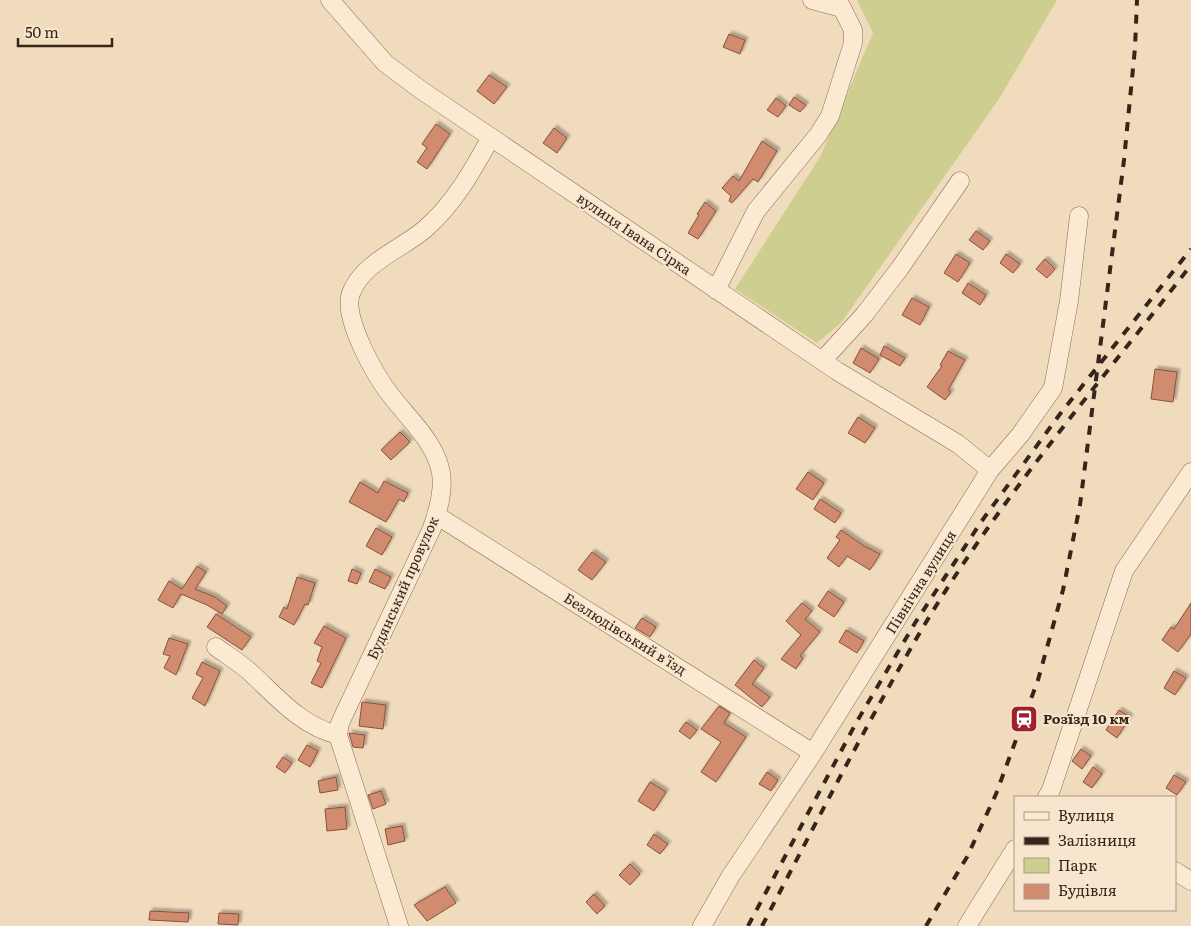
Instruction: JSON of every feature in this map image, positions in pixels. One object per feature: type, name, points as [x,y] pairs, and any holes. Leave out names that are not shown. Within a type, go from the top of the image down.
[{"type":"street","name":"вулиця Івана Сірка","points":[[330,0],[385,63],[822,361],[958,444],[990,470]]},
{"type":"street","points":[[716,290],[756,211],[818,135],[830,116],[853,43],[852,30],[840,4],[812,0]]},
{"type":"street","name":"Будянський провулок","points":[[338,734],[340,723],[436,515],[441,490],[441,472],[435,455],[424,437],[390,394],[358,339],[351,318],[350,303],[352,292],[362,276],[374,264],[425,230],[446,208],[469,178],[491,137]]},
{"type":"street","points":[[822,361],[864,315],[900,268],[960,181]]},
{"type":"street","name":"Північна вулиця","points":[[702,926],[730,877],[813,753],[990,470],[1020,435],[1052,388],[1070,301],[1079,216]]},
{"type":"street","points":[[1053,795],[1124,571],[1191,472]]},
{"type":"street","name":"Безлюдівський в'їзд","points":[[436,515],[813,753]]},
{"type":"street","points":[[216,647],[249,671],[278,699],[313,726],[338,734],[399,926]]},
{"type":"street","points":[[967,926],[1014,851]]},
{"type":"street","points":[[1176,872],[1191,881]]},
{"type":"green space","points":[[857,0],[1057,0],[999,99],[841,323],[817,343],[735,289],[820,157],[873,33]]},
{"type":"building","points":[[729,34],[745,40],[740,54],[723,47]]},
{"type":"building","points":[[489,75],[507,87],[494,104],[477,91]]},
{"type":"building","points":[[794,97],[806,105],[800,112],[789,105]]},
{"type":"building","points":[[776,98],[786,106],[778,117],[767,110]]},
{"type":"building","points":[[436,124],[450,134],[427,169],[417,162],[427,148],[422,144]]},
{"type":"building","points":[[554,128],[567,138],[557,153],[543,143]]},
{"type":"building","points":[[762,141],[777,151],[758,182],[753,179],[732,203],[729,201],[731,196],[722,188],[733,176],[739,181]]},
{"type":"building","points":[[705,202],[716,211],[698,239],[688,233]]},
{"type":"building","points":[[976,231],[990,241],[983,250],[969,240]]},
{"type":"building","points":[[956,254],[970,263],[958,282],[944,273]]},
{"type":"building","points":[[1006,254],[1020,264],[1013,273],[1000,263]]},
{"type":"building","points":[[1045,259],[1055,269],[1047,278],[1036,269]]},
{"type":"building","points":[[968,283],[986,295],[980,305],[962,293]]},
{"type":"building","points":[[912,298],[929,307],[920,325],[902,315]]},
{"type":"building","points":[[884,346],[905,358],[900,366],[880,355]]},
{"type":"building","points":[[861,348],[879,359],[870,373],[853,363]]},
{"type":"building","points":[[948,351],[965,360],[948,390],[951,392],[945,400],[927,387],[942,366],[940,365]]},
{"type":"building","points":[[1155,369],[1177,372],[1173,402],[1151,399]]},
{"type":"building","points":[[858,417],[875,428],[865,443],[848,433]]},
{"type":"building","points":[[400,432],[410,442],[391,460],[381,450]]},
{"type":"building","points":[[808,472],[824,483],[813,500],[796,489]]},
{"type":"building","points":[[384,481],[408,493],[404,502],[399,499],[386,522],[349,502],[360,482],[378,493]]},
{"type":"building","points":[[820,499],[841,513],[835,523],[814,509]]},
{"type":"building","points":[[376,528],[392,537],[382,555],[366,546]]},
{"type":"building","points":[[841,530],[864,546],[880,554],[870,570],[847,556],[839,567],[827,558],[840,540],[836,537]]},
{"type":"building","points":[[592,552],[606,562],[592,580],[578,570]]},
{"type":"building","points":[[197,566],[206,572],[195,589],[215,597],[227,606],[222,614],[207,605],[181,594],[173,608],[158,600],[169,581],[182,589]]},
{"type":"building","points":[[352,569],[361,573],[357,584],[348,581]]},
{"type":"building","points":[[375,569],[391,577],[385,589],[369,582]]},
{"type":"building","points":[[297,577],[315,583],[308,605],[305,604],[294,625],[279,617],[284,607],[287,609]]},
{"type":"building","points":[[828,591],[844,602],[834,617],[818,606]]},
{"type":"building","points":[[802,603],[812,611],[805,619],[820,632],[800,656],[803,658],[796,669],[781,659],[801,635],[786,621]]},
{"type":"building","points":[[1191,603],[1191,634],[1178,652],[1162,640],[1171,627],[1174,629]]},
{"type":"building","points":[[216,614],[251,637],[242,650],[207,627]]},
{"type":"building","points":[[642,618],[656,627],[650,637],[635,628]]},
{"type":"building","points":[[324,626],[346,638],[322,688],[311,683],[321,663],[317,661],[322,647],[314,643]]},
{"type":"building","points":[[846,630],[864,641],[857,653],[839,642]]},
{"type":"building","points":[[169,638],[188,644],[176,675],[164,668],[170,656],[163,654]]},
{"type":"building","points":[[754,660],[764,668],[752,684],[770,697],[762,707],[735,685]]},
{"type":"building","points":[[202,662],[220,671],[205,706],[192,698],[203,678],[196,674]]},
{"type":"building","points":[[1174,671],[1186,678],[1175,695],[1164,688]]},
{"type":"building","points":[[362,702],[386,705],[383,729],[359,726]]},
{"type":"building","points":[[719,706],[730,713],[724,723],[746,737],[716,782],[701,772],[721,742],[701,729]]},
{"type":"building","points":[[1119,710],[1130,717],[1117,738],[1106,730]]},
{"type":"building","points":[[686,722],[697,730],[690,739],[679,731]]},
{"type":"building","points":[[349,733],[365,735],[363,748],[353,747]]},
{"type":"building","points":[[307,745],[318,751],[310,767],[298,760]]},
{"type":"building","points":[[1081,749],[1091,756],[1082,769],[1072,761]]},
{"type":"building","points":[[283,757],[292,763],[285,773],[276,767]]},
{"type":"building","points":[[1093,767],[1102,774],[1092,788],[1083,782]]},
{"type":"building","points":[[767,772],[778,780],[771,791],[759,784]]},
{"type":"building","points":[[1174,775],[1186,782],[1177,795],[1166,788]]},
{"type":"building","points":[[336,777],[338,790],[320,793],[318,781]]},
{"type":"building","points":[[650,782],[666,792],[654,811],[638,801]]},
{"type":"building","points":[[381,791],[386,804],[373,809],[368,795]]},
{"type":"building","points":[[345,807],[347,829],[327,831],[325,809]]},
{"type":"building","points":[[402,826],[405,841],[388,845],[385,829]]},
{"type":"building","points":[[654,834],[668,844],[660,854],[647,845]]},
{"type":"building","points":[[630,864],[640,874],[630,885],[619,875]]},
{"type":"building","points":[[445,887],[456,903],[427,921],[414,905]]},
{"type":"building","points":[[594,894],[605,906],[597,914],[586,902]]},
{"type":"building","points":[[150,911],[189,913],[188,922],[149,920]]},
{"type":"building","points":[[219,913],[239,914],[238,925],[218,924]]},
{"type":"railway","points":[[926,926],[967,857],[996,794],[1038,680],[1063,590],[1080,505],[1124,160],[1135,48],[1137,0]]},
{"type":"railway","points":[[748,926],[856,723],[915,623],[981,522],[1060,414],[1191,249]]},
{"type":"railway","points":[[762,926],[880,702],[952,581],[1051,443],[1191,265]]},
{"type":"place","name":"Розїзд 10 км","points":[[1024,719]]}]
